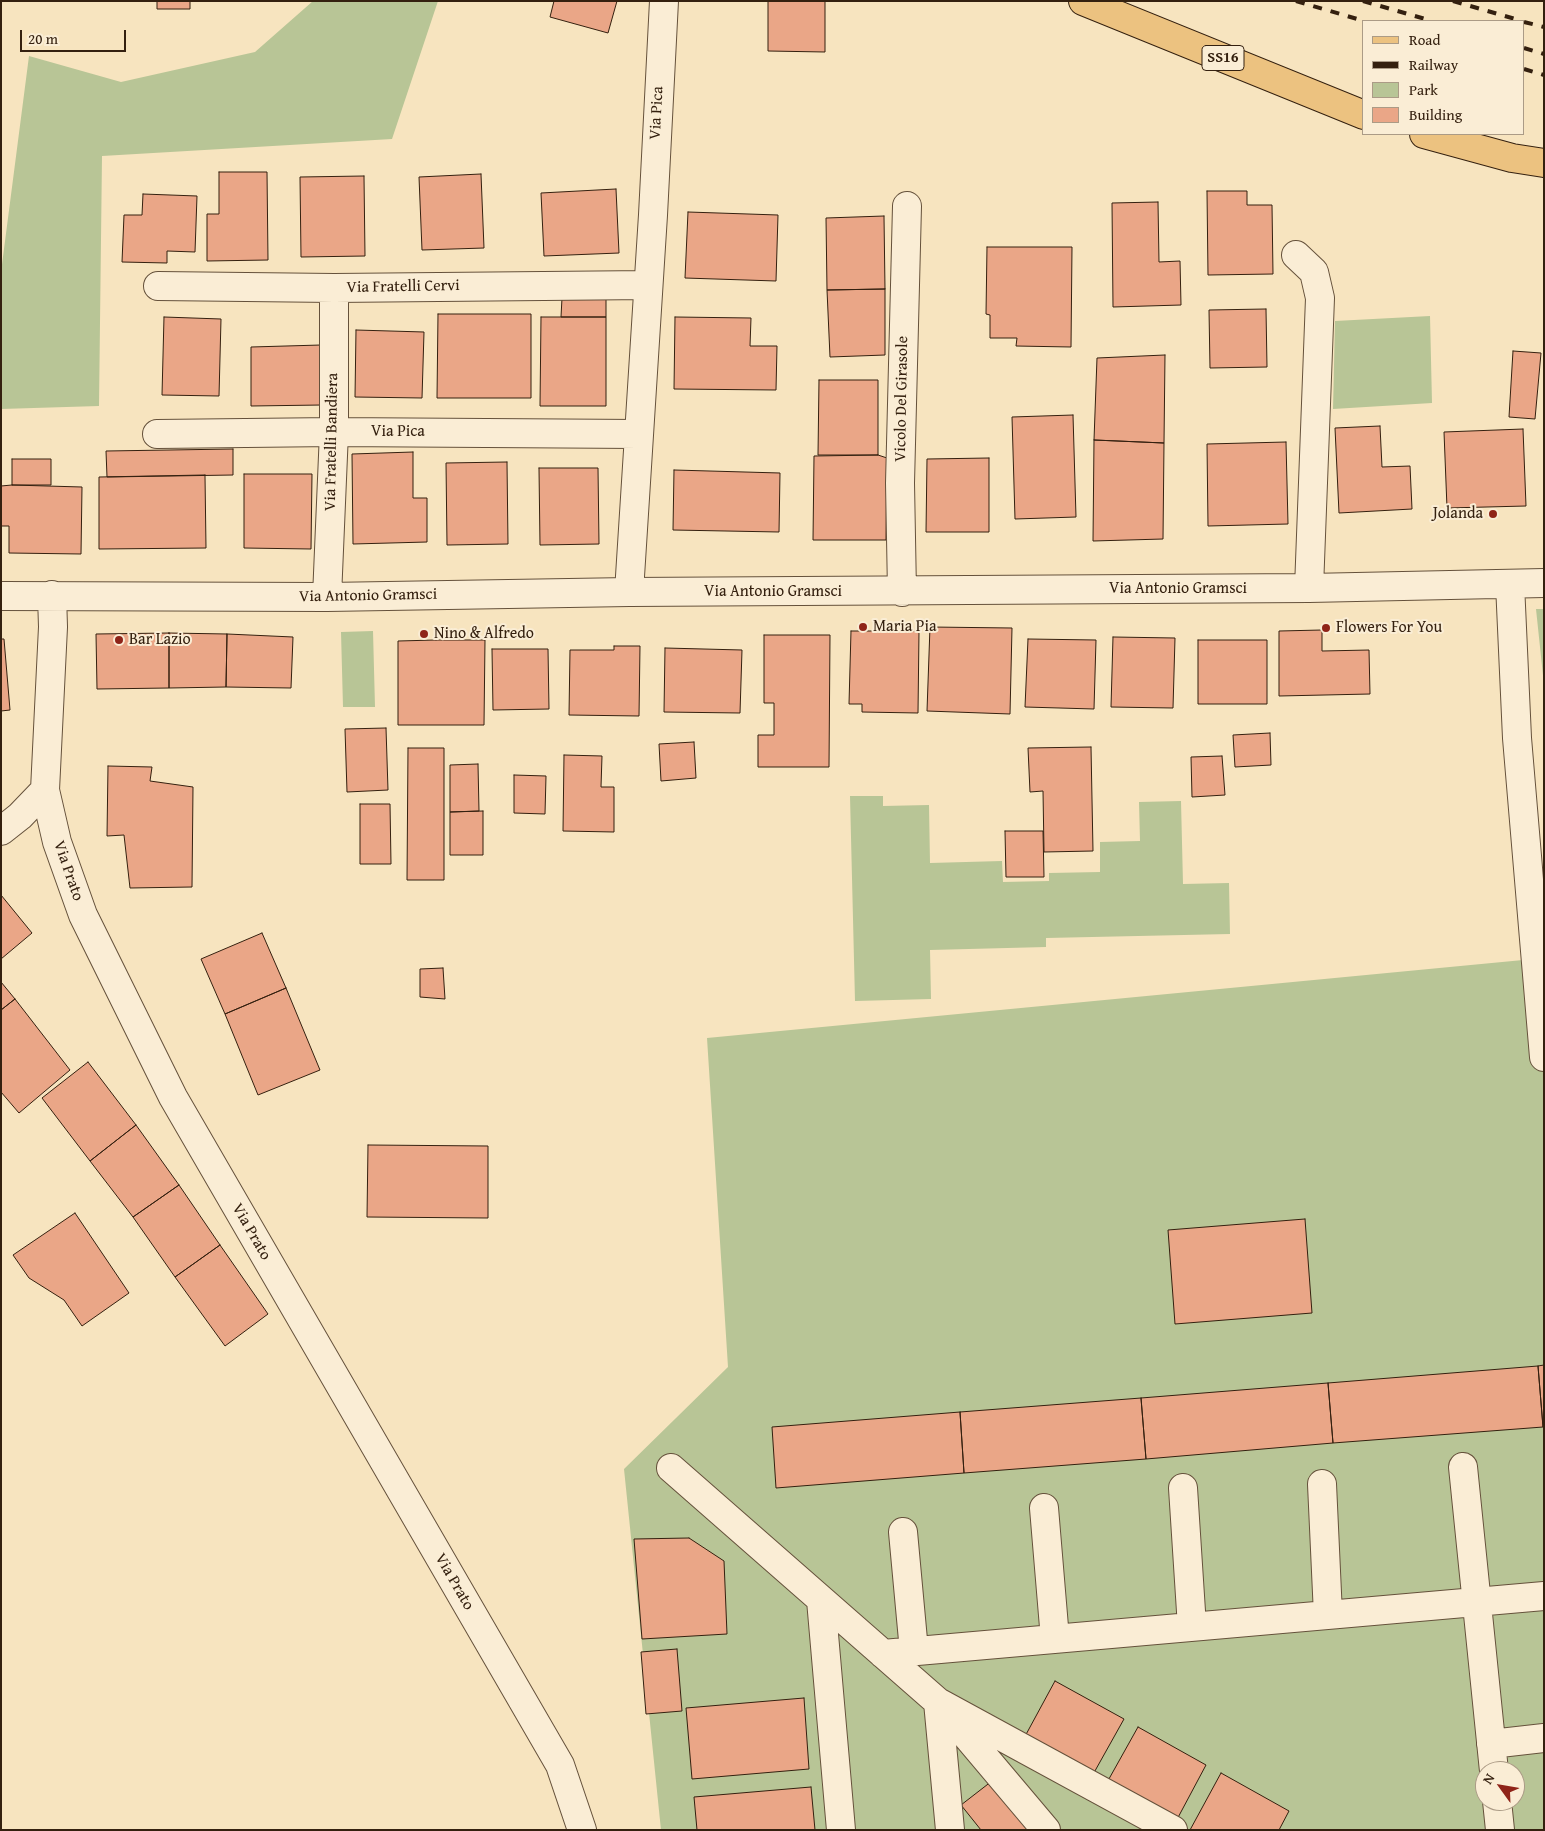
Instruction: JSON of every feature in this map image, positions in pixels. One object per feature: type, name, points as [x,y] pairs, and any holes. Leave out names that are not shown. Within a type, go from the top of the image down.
[{"type":"main road","name":"SS16","points":[[1083,1],[1362,114]]},
{"type":"main road","points":[[1428,135],[1512,158],[1544,164]]},
{"type":"street","name":"Via Pica","points":[[629,592],[664,1]]},
{"type":"street","name":"Vicolo Del Girasole","points":[[902,592],[900,483],[907,206]]},
{"type":"street","points":[[1296,255],[1314,272],[1320,298],[1309,588]]},
{"type":"street","name":"Via Fratelli Cervi","points":[[158,286],[334,288],[648,285]]},
{"type":"street","name":"Via Fratelli Bandiera","points":[[327,597],[334,432],[334,288]]},
{"type":"street","name":"Via Pica","points":[[157,434],[334,432],[638,434]]},
{"type":"street","name":"Via Antonio Gramsci","points":[[1,596],[327,597],[629,592],[902,592],[1309,588],[1544,583]]},
{"type":"street","points":[[1510,584],[1517,738],[1544,1058]]},
{"type":"street","name":"Via Prato","points":[[52,595],[45,790],[57,842],[83,914],[173,1097],[560,1765],[582,1830]]},
{"type":"street","points":[[1,831],[20,816],[45,790]]},
{"type":"street","points":[[1463,1466],[1493,1761]]},
{"type":"street","points":[[671,1468],[938,1702],[1046,1830]]},
{"type":"street","points":[[1322,1484],[1328,1615]]},
{"type":"street","points":[[1183,1488],[1192,1627]]},
{"type":"street","points":[[1044,1508],[1055,1639]]},
{"type":"street","points":[[903,1532],[914,1651]]},
{"type":"street","points":[[883,1654],[1544,1596]]},
{"type":"street","points":[[821,1600],[841,1830]]},
{"type":"street","points":[[938,1702],[950,1830]]},
{"type":"street","points":[[938,1702],[1173,1830]]},
{"type":"street","points":[[1491,1744],[1544,1738]]},
{"type":"street","points":[[1498,1811],[1500,1830]]},
{"type":"green space","points":[[313,1],[438,1],[392,139],[102,156],[99,406],[1,409],[1,272],[29,56],[121,82],[255,52]]},
{"type":"green space","points":[[1430,316],[1432,403],[1333,409],[1335,321]]},
{"type":"green space","points":[[1536,609],[1544,609],[1544,685]]},
{"type":"green space","points":[[373,631],[375,707],[343,707],[341,632]]},
{"type":"green space","points":[[850,796],[883,796],[883,806],[929,805],[930,863],[1002,861],[1003,882],[1049,881],[1049,873],[1100,872],[1100,842],[1140,841],[1139,802],[1181,801],[1183,884],[1229,883],[1230,934],[1046,938],[1046,947],[930,950],[931,999],[855,1001]]},
{"type":"green space","points":[[1544,958],[1544,1830],[661,1830],[624,1469],[728,1367],[707,1038]]},
{"type":"building","points":[[157,1],[190,1],[190,9],[157,9]]},
{"type":"building","points":[[554,1],[617,1],[608,33],[550,17]]},
{"type":"building","points":[[768,1],[825,1],[825,52],[768,51]]},
{"type":"building","points":[[219,172],[267,172],[268,260],[207,261],[207,214],[219,214]]},
{"type":"building","points":[[481,174],[484,248],[422,250],[419,177]]},
{"type":"building","points":[[364,176],[365,256],[301,257],[300,177]]},
{"type":"building","points":[[616,189],[619,253],[544,256],[541,193]]},
{"type":"building","points":[[1207,191],[1247,191],[1247,205],[1272,205],[1273,274],[1208,275]]},
{"type":"building","points":[[143,194],[197,196],[195,252],[167,251],[167,263],[122,262],[124,215],[142,215]]},
{"type":"building","points":[[1158,202],[1159,262],[1180,261],[1181,305],[1113,307],[1112,203]]},
{"type":"building","points":[[688,212],[778,215],[776,281],[685,278]]},
{"type":"building","points":[[884,216],[885,289],[827,290],[826,218]]},
{"type":"building","points":[[987,247],[1072,247],[1071,347],[1016,346],[1017,338],[990,338],[990,315],[986,314]]},
{"type":"building","points":[[885,289],[885,355],[830,357],[827,290]]},
{"type":"building","points":[[562,298],[606,299],[606,317],[561,317]]},
{"type":"building","points":[[1266,309],[1267,367],[1210,368],[1209,310]]},
{"type":"building","points":[[438,314],[531,314],[531,398],[437,398]]},
{"type":"building","points":[[164,317],[221,319],[219,396],[162,395]]},
{"type":"building","points":[[541,317],[606,317],[606,406],[540,406]]},
{"type":"building","points":[[675,317],[751,318],[750,346],[777,346],[776,390],[674,389]]},
{"type":"building","points":[[356,330],[424,332],[422,398],[355,397]]},
{"type":"building","points":[[321,345],[322,405],[251,406],[251,347]]},
{"type":"building","points":[[1513,351],[1541,353],[1535,419],[1509,417]]},
{"type":"building","points":[[1165,355],[1164,443],[1094,440],[1097,358]]},
{"type":"building","points":[[819,380],[878,380],[878,455],[818,455]]},
{"type":"building","points":[[1073,415],[1076,517],[1015,519],[1012,417]]},
{"type":"building","points":[[1380,426],[1382,467],[1410,466],[1412,509],[1339,513],[1335,428]]},
{"type":"building","points":[[1523,429],[1526,506],[1447,508],[1444,432]]},
{"type":"building","points":[[1094,440],[1164,443],[1163,539],[1093,541]]},
{"type":"building","points":[[1286,442],[1288,524],[1208,526],[1207,444]]},
{"type":"building","points":[[233,449],[233,475],[107,477],[106,451]]},
{"type":"building","points":[[413,452],[413,498],[427,498],[427,542],[353,544],[352,454]]},
{"type":"building","points":[[878,455],[887,458],[886,540],[813,540],[814,456]]},
{"type":"building","points":[[989,458],[989,532],[926,532],[927,459]]},
{"type":"building","points":[[12,459],[51,459],[51,485],[12,485]]},
{"type":"building","points":[[507,462],[508,544],[447,545],[446,463]]},
{"type":"building","points":[[539,468],[598,468],[599,544],[540,545]]},
{"type":"building","points":[[674,470],[780,473],[779,532],[673,530]]},
{"type":"building","points":[[244,474],[312,474],[311,549],[244,548]]},
{"type":"building","points":[[205,475],[206,548],[99,549],[99,477]]},
{"type":"building","points":[[1,486],[82,487],[81,554],[9,553],[9,526],[1,526]]},
{"type":"building","points":[[930,627],[1012,628],[1010,714],[927,711]]},
{"type":"building","points":[[1322,630],[1322,651],[1369,650],[1370,694],[1279,696],[1279,631]]},
{"type":"building","points":[[851,631],[919,631],[918,713],[862,712],[862,704],[849,704]]},
{"type":"building","points":[[169,633],[169,688],[97,689],[96,634]]},
{"type":"building","points":[[169,633],[227,634],[226,687],[169,688]]},
{"type":"building","points":[[227,634],[293,637],[291,688],[226,687]]},
{"type":"building","points":[[764,635],[830,635],[829,767],[758,767],[758,735],[774,735],[774,703],[764,703]]},
{"type":"building","points":[[1113,637],[1175,638],[1173,708],[1111,707]]},
{"type":"building","points":[[1,639],[4,639],[10,710],[1,711]]},
{"type":"building","points":[[1028,639],[1096,640],[1094,709],[1025,707]]},
{"type":"building","points":[[485,640],[484,725],[398,725],[398,641]]},
{"type":"building","points":[[1198,640],[1267,640],[1267,704],[1198,704]]},
{"type":"building","points":[[614,646],[640,646],[639,716],[569,715],[570,650],[614,650]]},
{"type":"building","points":[[665,648],[742,650],[740,713],[664,712]]},
{"type":"building","points":[[492,649],[548,649],[549,709],[493,710]]},
{"type":"building","points":[[386,728],[388,790],[347,792],[345,729]]},
{"type":"building","points":[[1270,733],[1271,765],[1235,767],[1233,735]]},
{"type":"building","points":[[694,742],[696,778],[661,781],[659,744]]},
{"type":"building","points":[[1091,747],[1093,851],[1044,852],[1043,791],[1030,792],[1028,748]]},
{"type":"building","points":[[408,748],[444,748],[444,880],[407,880]]},
{"type":"building","points":[[564,755],[602,756],[601,787],[614,787],[614,832],[563,831]]},
{"type":"building","points":[[1222,756],[1225,795],[1192,797],[1191,757]]},
{"type":"building","points":[[478,764],[479,811],[450,812],[450,765]]},
{"type":"building","points":[[108,766],[152,767],[150,781],[193,787],[192,887],[130,888],[124,835],[107,836]]},
{"type":"building","points":[[514,775],[546,776],[545,814],[514,813]]},
{"type":"building","points":[[360,804],[390,804],[391,864],[360,864]]},
{"type":"building","points":[[483,811],[483,855],[450,855],[450,812]]},
{"type":"building","points":[[1005,831],[1043,831],[1044,877],[1006,877]]},
{"type":"building","points":[[1,895],[32,933],[1,959]]},
{"type":"building","points":[[262,933],[286,988],[225,1014],[201,959]]},
{"type":"building","points":[[443,968],[445,999],[420,997],[420,969]]},
{"type":"building","points":[[1,982],[15,999],[1,1010]]},
{"type":"building","points":[[286,988],[320,1070],[258,1095],[225,1014]]},
{"type":"building","points":[[15,999],[70,1070],[19,1113],[1,1092],[1,1010]]},
{"type":"building","points":[[88,1062],[136,1125],[90,1161],[42,1098]]},
{"type":"building","points":[[136,1125],[179,1185],[133,1217],[90,1161]]},
{"type":"building","points":[[368,1145],[488,1146],[488,1218],[367,1217]]},
{"type":"building","points":[[179,1185],[220,1245],[175,1277],[133,1217]]},
{"type":"building","points":[[75,1213],[129,1293],[82,1326],[64,1300],[29,1278],[13,1255]]},
{"type":"building","points":[[1305,1219],[1312,1313],[1175,1324],[1168,1230]]},
{"type":"building","points":[[220,1245],[268,1314],[225,1346],[175,1277]]},
{"type":"building","points":[[1544,1365],[1544,1427],[1543,1427],[1538,1366]]},
{"type":"building","points":[[1538,1366],[1543,1427],[1333,1443],[1328,1383]]},
{"type":"building","points":[[1328,1383],[1333,1443],[1146,1459],[1141,1398]]},
{"type":"building","points":[[1141,1398],[1146,1459],[964,1473],[960,1412]]},
{"type":"building","points":[[960,1412],[964,1473],[776,1488],[772,1427]]},
{"type":"building","points":[[689,1538],[724,1561],[727,1634],[642,1639],[634,1539]]},
{"type":"building","points":[[677,1649],[682,1711],[646,1714],[641,1652]]},
{"type":"building","points":[[1055,1681],[1124,1719],[1091,1778],[1023,1740]]},
{"type":"building","points":[[804,1698],[809,1769],[692,1779],[686,1708]]},
{"type":"building","points":[[1138,1727],[1206,1765],[1174,1825],[1105,1786]]},
{"type":"building","points":[[1221,1773],[1289,1811],[1279,1830],[1190,1830]]},
{"type":"building","points":[[992,1781],[1032,1830],[981,1830],[961,1805]]},
{"type":"building","points":[[811,1787],[815,1830],[697,1830],[694,1797]]},
{"type":"railway","points":[[1296,1],[1362,20]]},
{"type":"railway","points":[[1363,1],[1429,20]]},
{"type":"railway","points":[[1453,1],[1519,20]]},
{"type":"railway","points":[[1525,22],[1544,27]]},
{"type":"railway","points":[[1525,48],[1544,54]]},
{"type":"railway","points":[[1525,69],[1544,75]]},
{"type":"place","name":"Jolanda","points":[[1493,514]]},
{"type":"place","name":"Maria Pia","points":[[863,627]]},
{"type":"place","name":"Flowers For You","points":[[1326,628]]},
{"type":"place","name":"Nino & Alfredo","points":[[424,634]]},
{"type":"place","name":"Bar Lazio","points":[[119,640]]}]
